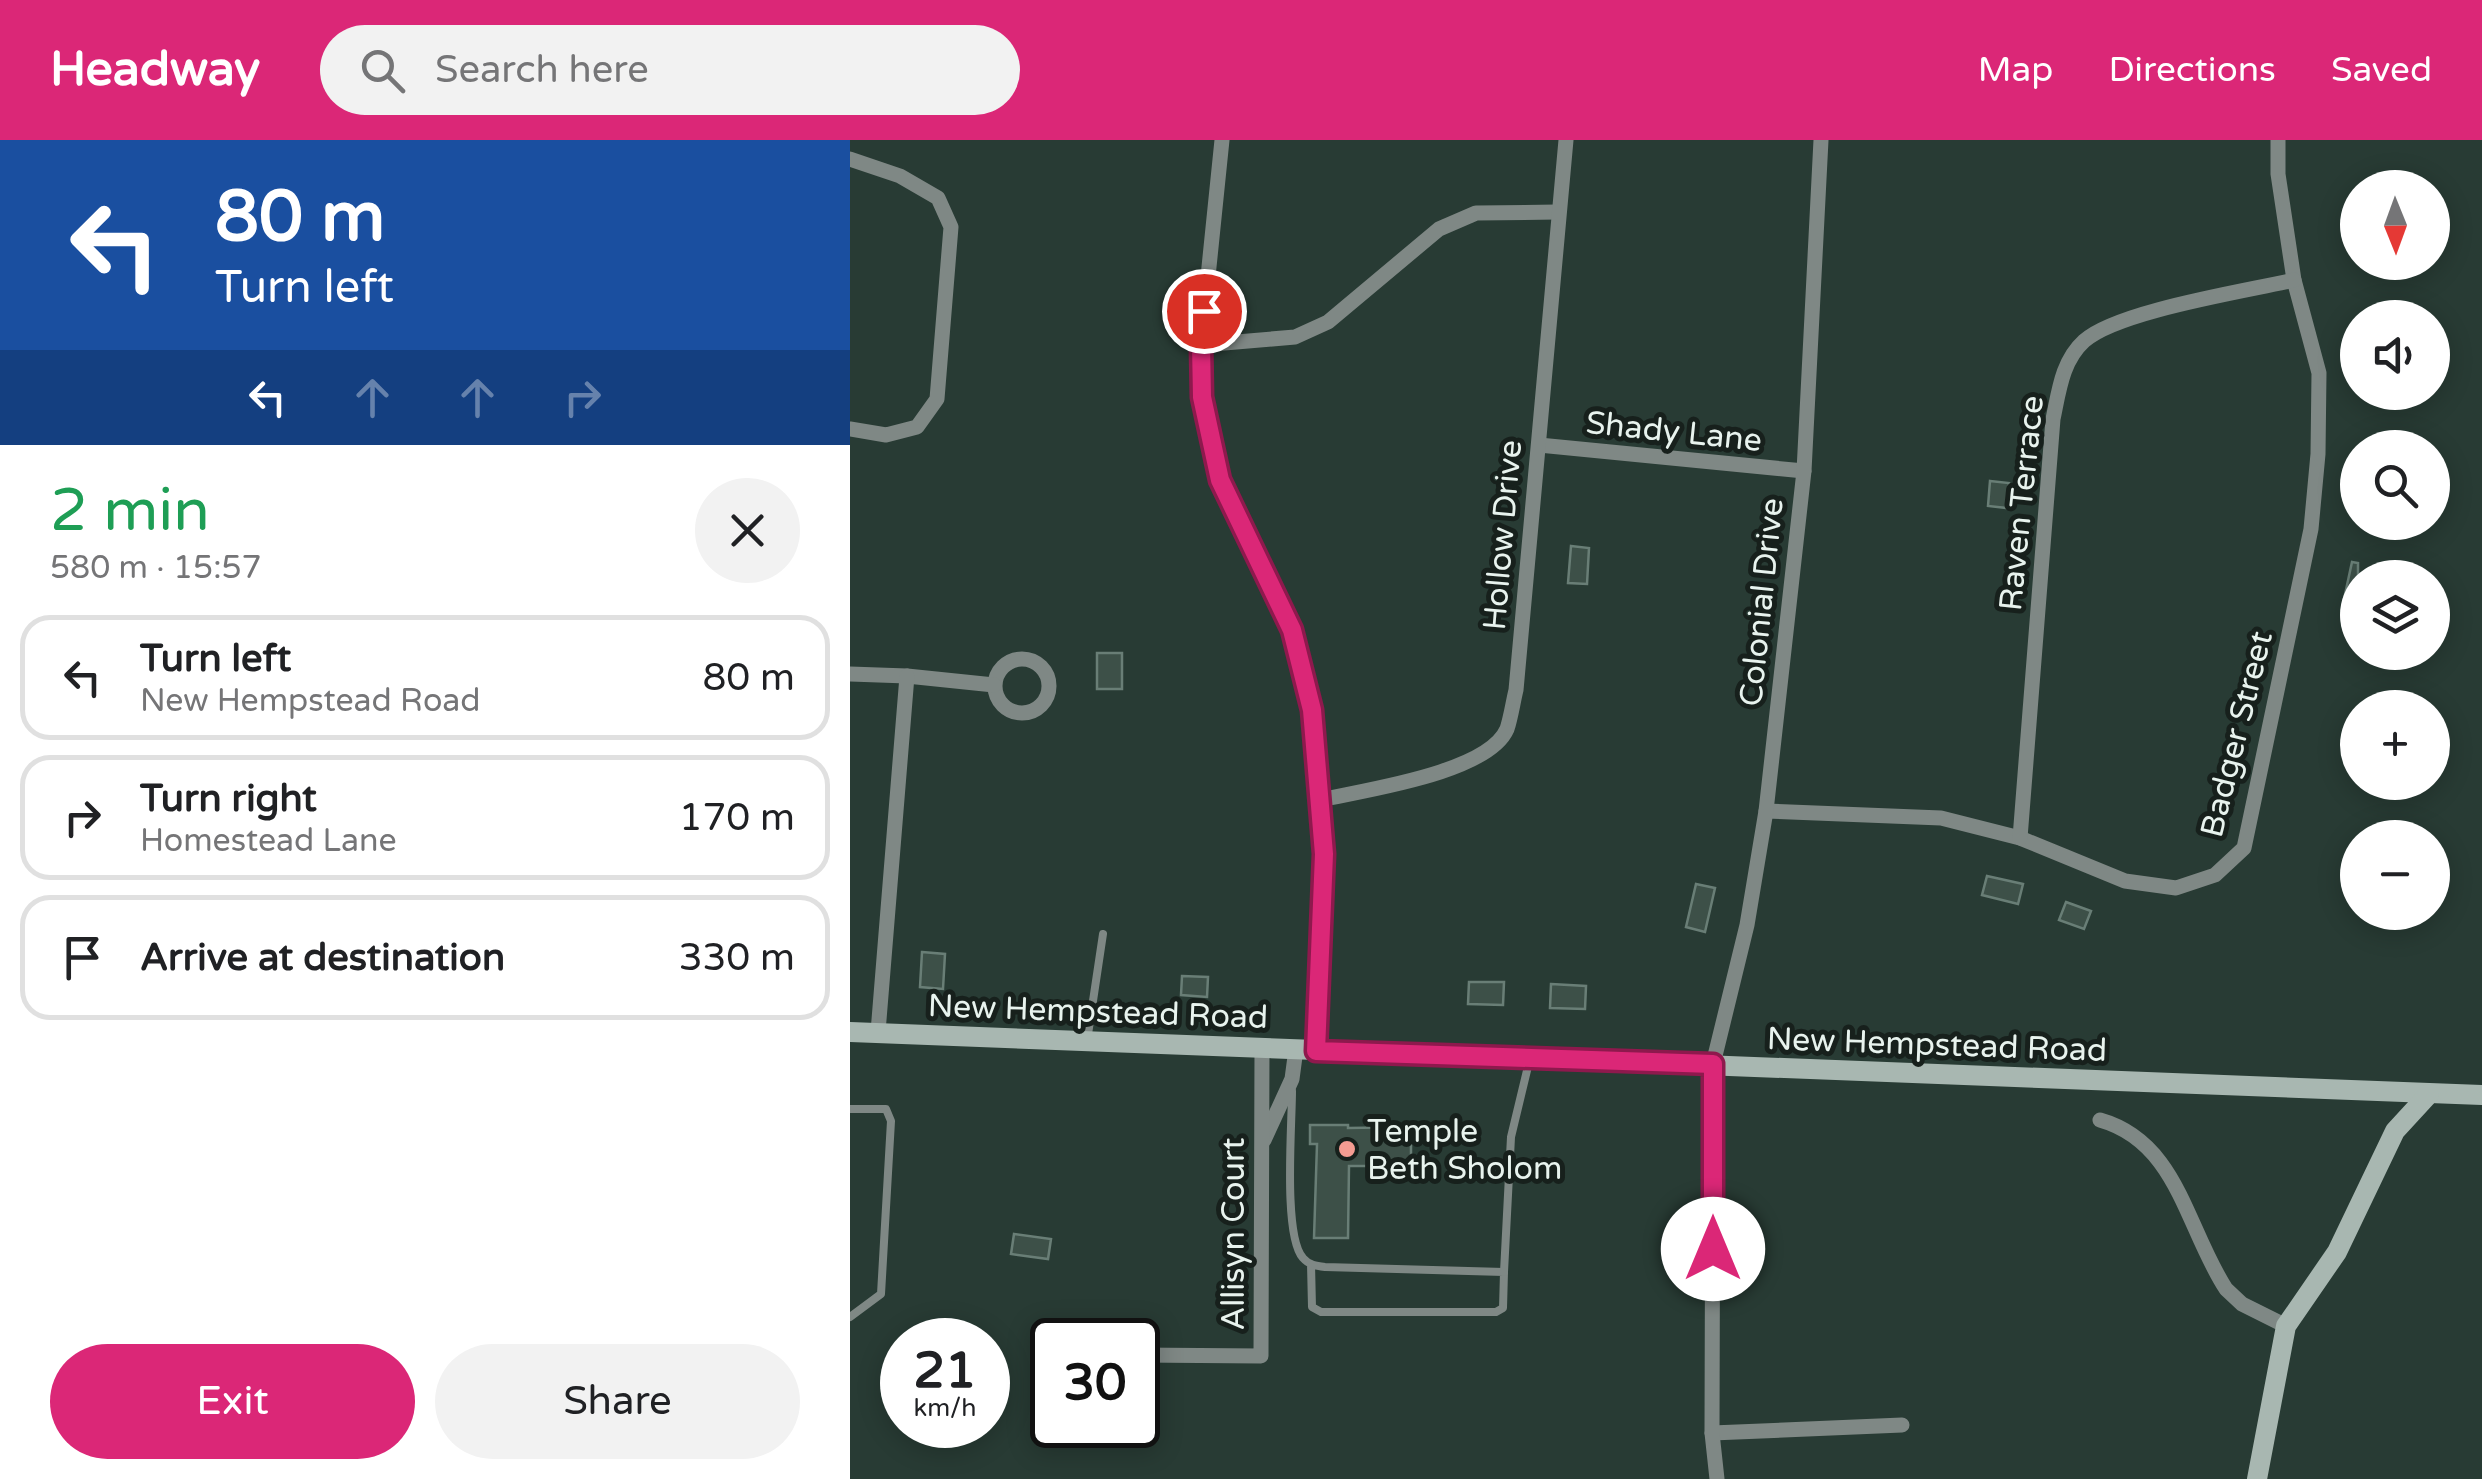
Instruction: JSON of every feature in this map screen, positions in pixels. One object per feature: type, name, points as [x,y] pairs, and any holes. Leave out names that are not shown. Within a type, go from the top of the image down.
[{"type":"street","points":[[1222,140],[1201,345],[1202,397],[1220,480],[1292,630],[1312,710],[1324,854],[1306,1050],[1260,1148]]},
{"type":"street","name":"Hollow Drive","points":[[1320,800],[1430,775],[1475,760],[1506,732],[1516,690],[1566,140]]},
{"type":"street","name":"Colonial Drive","points":[[1717,1479],[1712,1434],[1713,1064],[1747,925],[1766,810],[1804,471],[1821,140]]},
{"type":"street","name":"Badger Street","points":[[1766,810],[1941,818],[2020,838],[2126,881],[2176,888],[2215,876],[2244,848],[2311,529],[2318,454],[2319,373],[2294,280],[2278,174],[2278,140]]},
{"type":"street","points":[[850,160],[900,176],[938,198],[951,227],[937,399],[917,427],[886,436],[850,429]]},
{"type":"street","points":[[1201,345],[1295,337],[1328,322],[1439,229],[1476,213],[1557,212]]},
{"type":"street","name":"Raven Terrace","points":[[2020,838],[2053,419],[2062,371],[2083,342],[2112,323],[2294,280]]},
{"type":"street","name":"Shady Lane","points":[[1538,445],[1804,471]]},
{"type":"street","points":[[850,674],[994,686]]},
{"type":"street","points":[[878,1032],[907,676]]},
{"type":"street","name":"New Hempstead Road","points":[[850,1032],[2482,1094]]},
{"type":"street","name":"Allisyn Court","points":[[1160,1355],[1261,1356],[1262,1048]]},
{"type":"street","points":[[2256,1479],[2286,1326],[2336,1252],[2395,1131],[2429,1094]]},
{"type":"street","points":[[2100,1120],[2129,1130],[2159,1160],[2226,1289],[2242,1304],[2286,1326]]},
{"type":"street","points":[[1712,1434],[1902,1424]]},
{"type":"lane","points":[[1088,1041],[1103,934]]},
{"type":"lane","points":[[1311,1264],[1312,1307],[1321,1312],[1496,1312],[1503,1308],[1510,1137],[1530,1058]]},
{"type":"lane","points":[[1292,1079],[1291,1230],[1300,1256],[1311,1264],[1504,1272]]},
{"type":"lane","points":[[850,1109],[886,1109],[892,1120],[881,1294],[850,1317]]},
{"type":"building","points":[[1990,481],[2009,483],[2007,508],[1988,506]]},
{"type":"building","points":[[1571,546],[1589,548],[1587,584],[1568,583]]},
{"type":"building","points":[[1097,653],[1122,653],[1122,689],[1097,689]]},
{"type":"building","points":[[1987,876],[2023,884],[2018,904],[1982,895]]},
{"type":"building","points":[[1696,884],[1715,888],[1705,932],[1686,927]]},
{"type":"building","points":[[2066,902],[2091,911],[2084,929],[2059,920]]},
{"type":"building","points":[[922,952],[945,954],[943,989],[920,987]]},
{"type":"building","points":[[1182,976],[1208,977],[1207,997],[1181,995]]},
{"type":"building","points":[[1469,982],[1504,982],[1503,1005],[1468,1004]]},
{"type":"building","points":[[1551,984],[1586,986],[1585,1009],[1550,1008]]},
{"type":"building","points":[[1310,1125],[1411,1127],[1411,1166],[1349,1166],[1348,1238],[1314,1238],[1317,1144],[1310,1144]]},
{"type":"building","points":[[1014,1234],[1051,1239],[1048,1259],[1011,1254]]},
{"type":"place","name":"Temple Beth Sholom","points":[[1347,1149]]},
{"type":"route","points":[[1204,311],[1202,397],[1220,480],[1292,630],[1312,710],[1324,854],[1316,1051],[1713,1064],[1713,1249]]}]
